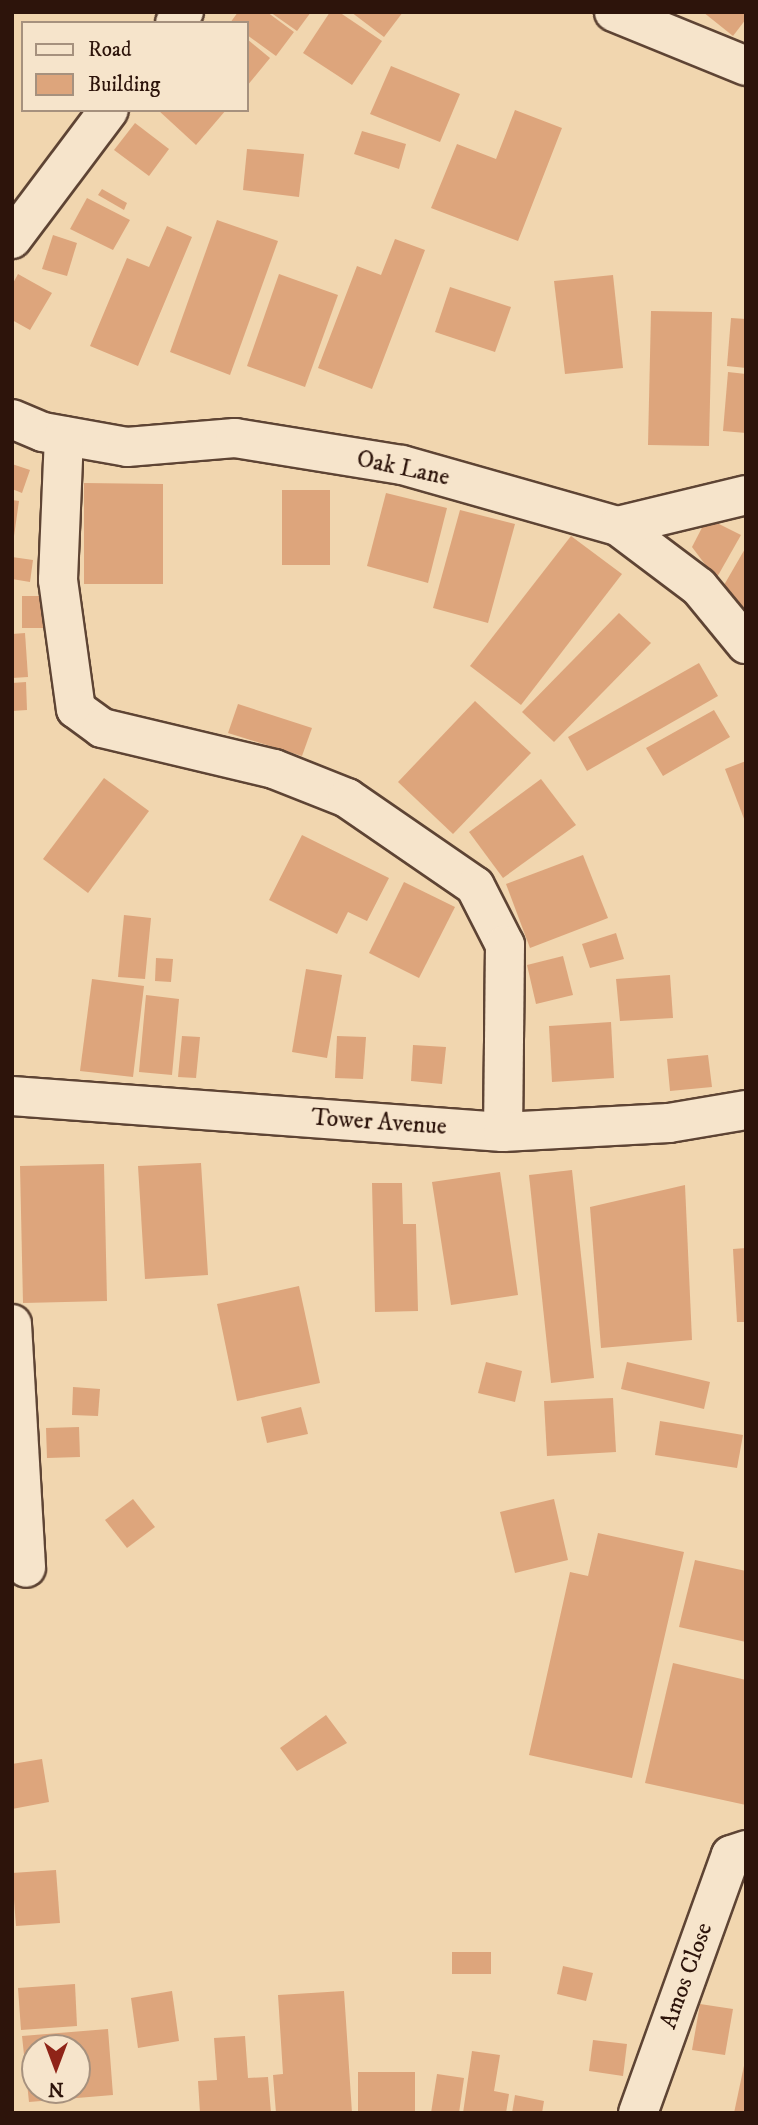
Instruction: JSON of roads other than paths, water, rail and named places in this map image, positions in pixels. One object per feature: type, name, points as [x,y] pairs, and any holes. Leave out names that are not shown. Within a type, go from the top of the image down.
[{"type":"street","points":[[614,12],[746,66]]},
{"type":"street","points":[[12,239],[107,112]]},
{"type":"street","name":"Oak Lane","points":[[12,419],[64,436],[127,447],[235,439],[364,459],[402,466],[618,526],[699,587],[746,644]]},
{"type":"street","points":[[64,436],[58,580],[76,709],[102,728],[274,769],[347,798],[475,886],[505,946],[503,1132]]},
{"type":"street","points":[[618,526],[746,495]]},
{"type":"street","name":"Tower Avenue","points":[[12,1096],[503,1132],[669,1123],[746,1110]]},
{"type":"street","points":[[12,1324],[26,1568]]},
{"type":"street","name":"Amos Close","points":[[638,2113],[731,1855],[746,1850]]}]
